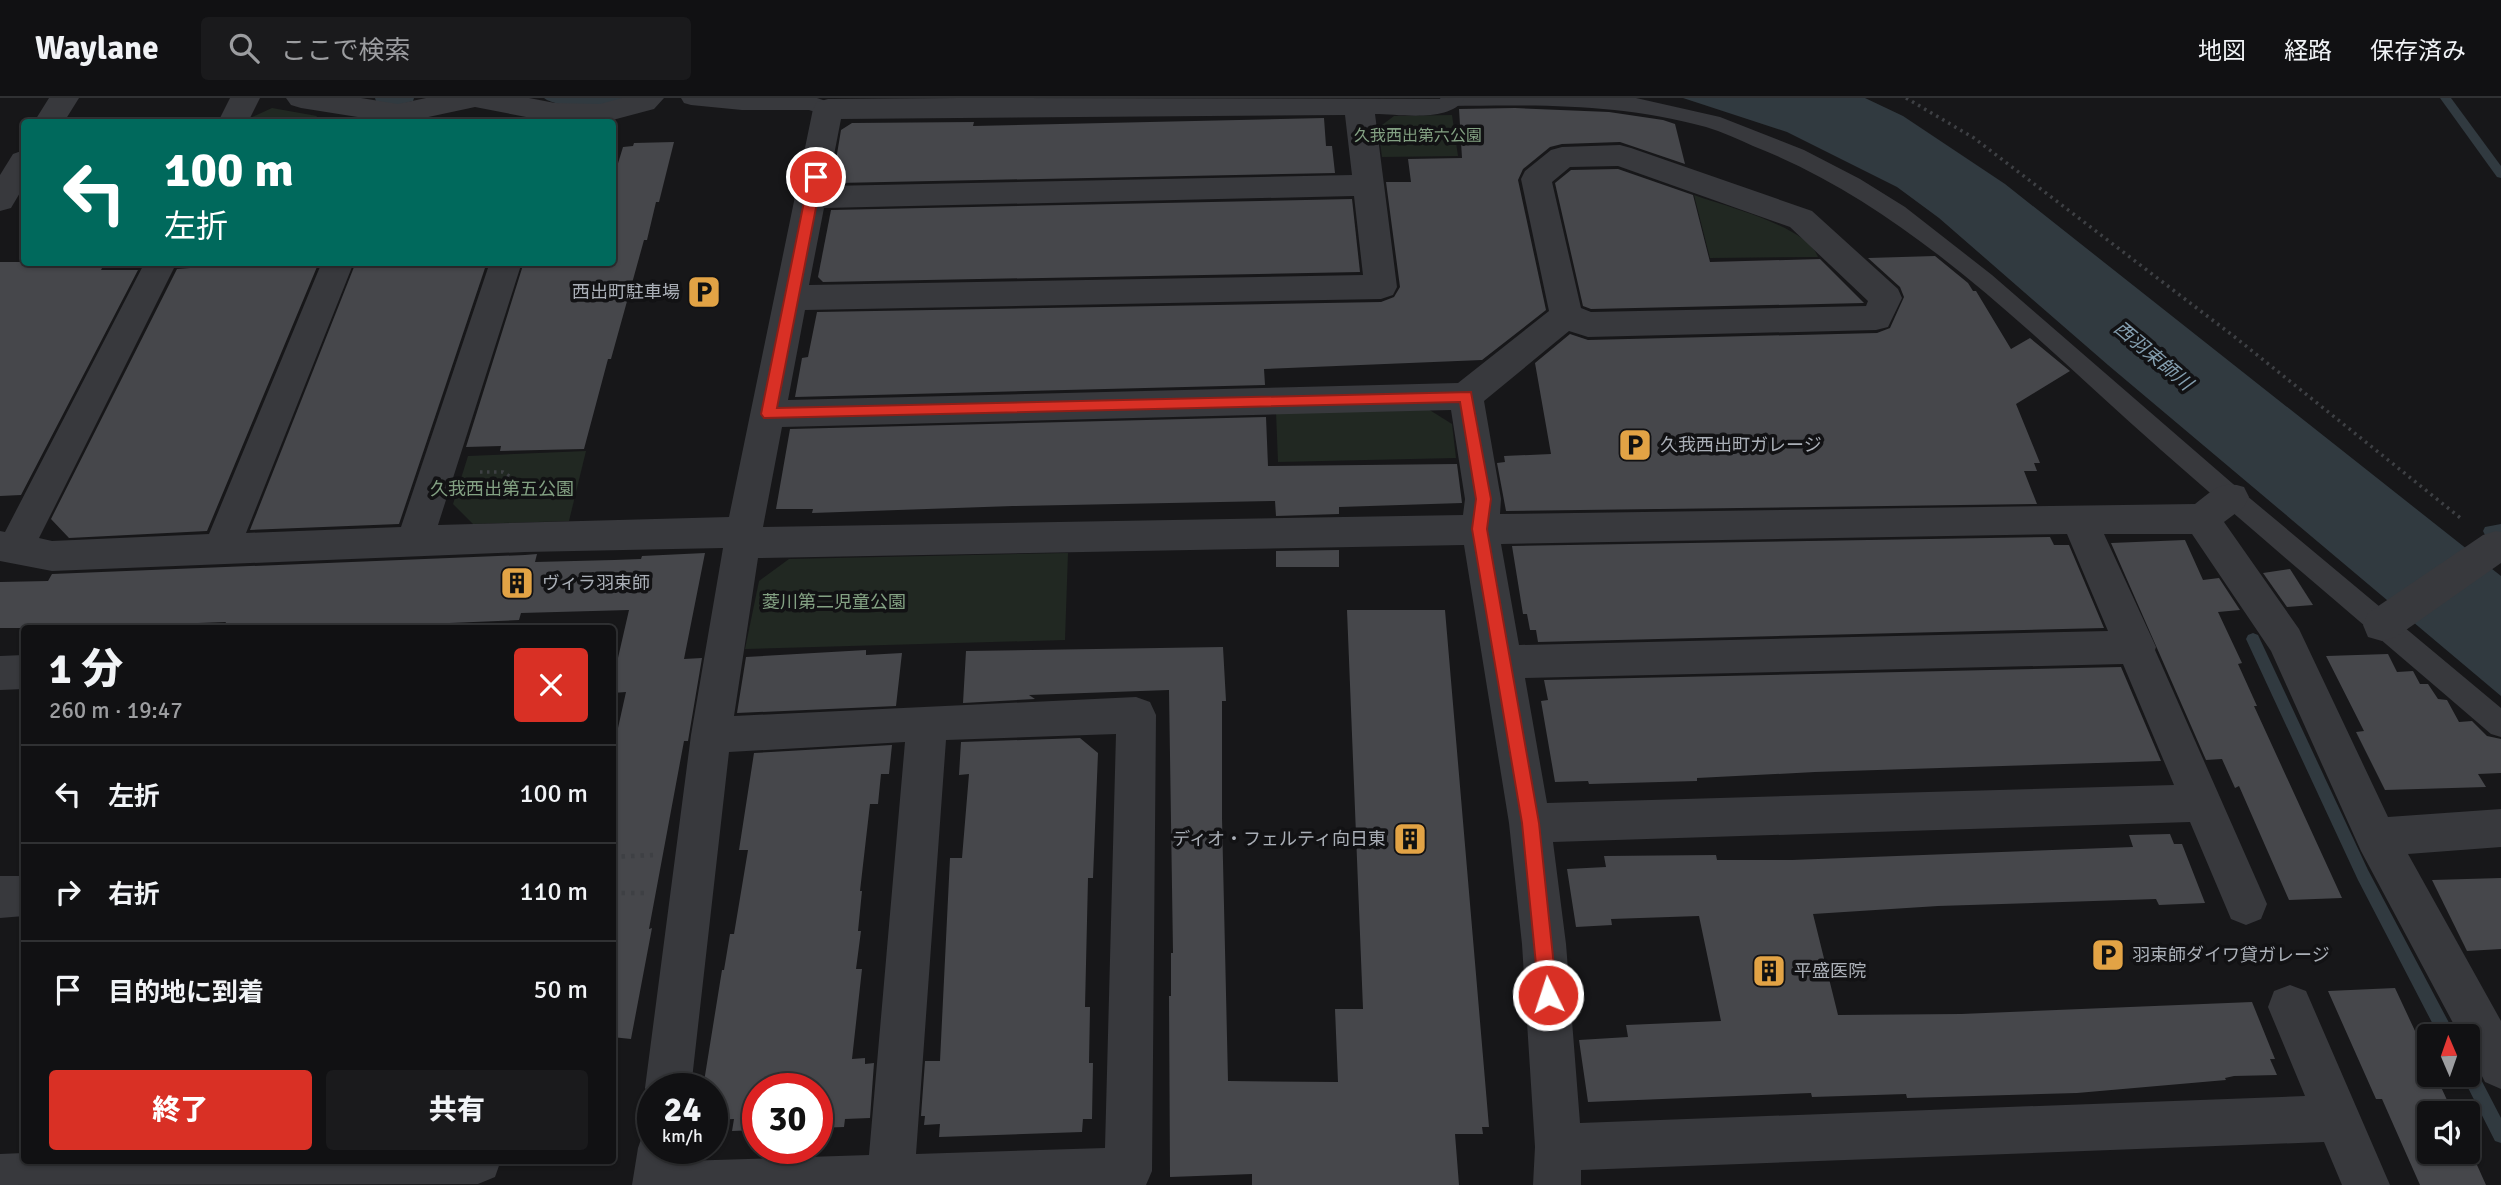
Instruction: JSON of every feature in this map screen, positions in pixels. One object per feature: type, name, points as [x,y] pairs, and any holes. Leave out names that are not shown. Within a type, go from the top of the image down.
[{"type":"street","points":[[51,119],[64,98]]},
{"type":"street","points":[[234,119],[245,98]]},
{"type":"street","points":[[301,98],[397,118],[475,98],[554,118],[600,114],[644,102],[649,98]]},
{"type":"street","points":[[670,1073],[711,735],[743,537],[828,109],[913,122],[1359,104],[1438,104],[1449,99]]},
{"type":"street","points":[[790,298],[1381,286],[1359,104]]},
{"type":"street","points":[[1620,155],[1801,219],[1886,298],[1876,318],[1588,325],[1566,316],[1536,179],[1562,157],[1620,155]]},
{"type":"street","points":[[1,198],[21,166]]},
{"type":"street","points":[[811,197],[1368,185]]},
{"type":"street","points":[[159,266],[7,547],[52,556],[525,537],[1480,529],[2079,519],[2216,508],[2285,641],[2376,837],[2501,1066]]},
{"type":"street","points":[[221,550],[336,266]]},
{"type":"street","points":[[414,542],[505,266]]},
{"type":"street","points":[[769,414],[1466,396],[1566,316]]},
{"type":"street","points":[[1466,396],[1483,499],[1480,529],[1530,823],[1545,944],[1557,1166],[2337,1118]]},
{"type":"street","points":[[2079,519],[2137,646],[2246,904]]},
{"type":"street","points":[[2382,625],[2496,546]]},
{"type":"street","points":[[1502,662],[2137,646]]},
{"type":"street","points":[[0,673],[21,672]]},
{"type":"street","points":[[659,1164],[656,1185],[1128,1171],[1136,715],[711,735]]},
{"type":"street","points":[[891,1179],[927,723]]},
{"type":"street","points":[[1530,823],[2202,803]]},
{"type":"street","points":[[2376,837],[2501,828]]},
{"type":"street","points":[[0,897],[21,896]]},
{"type":"street","points":[[2290,1007],[2366,1185]]},
{"type":"street","points":[[0,1178],[372,1164]]},
{"type":"lane","points":[[691,98],[742,103],[811,103],[828,109]]},
{"type":"lane","points":[[1449,99],[1578,98],[1633,104],[1713,122],[1797,155],[1853,184],[1897,212],[1984,281],[2216,508],[2382,625],[2501,725]]},
{"type":"path","points":[[1906,98],[1975,138],[2236,338],[2496,546]]},
{"type":"path","points":[[437,472],[503,472],[534,492],[525,537]]},
{"type":"path","points":[[616,857],[661,855]]},
{"type":"path","points":[[616,894],[654,892]]},
{"type":"green space","points":[[272,108],[317,116],[316,119],[250,118]]},
{"type":"green space","name":"久我西出第六公園","points":[[1452,115],[1458,156],[1382,157],[1378,128],[1394,116]]},
{"type":"green space","points":[[1694,195],[1782,227],[1811,246],[1818,257],[1710,258]]},
{"type":"green space","points":[[1428,409],[1452,424],[1456,458],[1278,462],[1276,412]]},
{"type":"green space","name":"久我西出第五公園","points":[[586,451],[569,521],[473,524],[453,504],[468,456]]},
{"type":"green space","name":"菱川第二児童公園","points":[[1068,553],[1065,640],[745,649],[759,581],[789,559]]},
{"type":"water","name":"西羽束師川","points":[[1683,98],[1865,98],[1903,116],[2005,184],[2501,576],[2501,696],[2108,365],[1939,218],[1897,187],[1787,132]]},
{"type":"building","points":[[1515,108],[1609,112],[1663,120],[1675,124],[1685,164],[1620,142],[1562,144],[1550,147],[1523,169],[1518,180],[1546,310],[1482,360],[1264,369],[1265,385],[795,397],[802,358],[808,357],[817,312],[1381,302],[1394,297],[1400,287],[1386,182],[1411,182],[1408,159],[1462,158],[1459,109]]},
{"type":"building","points":[[1324,118],[1326,146],[1332,146],[1335,173],[837,183],[839,172],[834,172],[841,130],[852,123],[974,122],[973,126]]},
{"type":"building","points":[[674,142],[659,202],[656,202],[647,240],[644,240],[584,449],[500,451],[501,446],[466,447],[523,266],[616,266],[616,170],[623,147],[633,146],[634,143]]},
{"type":"building","points":[[1618,169],[1693,195],[1710,262],[1820,259],[1864,303],[1591,309],[1583,306],[1555,183],[1571,170]]},
{"type":"building","points":[[1352,199],[1360,272],[823,282],[818,277],[831,210]]},
{"type":"building","points":[[1935,256],[1976,291],[2011,349],[2030,338],[2070,371],[2016,404],[2040,463],[2034,463],[2037,471],[2024,471],[2037,504],[1506,511],[1497,463],[1505,462],[1504,456],[1551,454],[1535,363],[1570,334],[1588,340],[1877,333],[1890,328],[1904,297],[1900,287],[1868,258]]},
{"type":"building","points":[[0,262],[21,262],[21,266],[103,266],[101,270],[138,270],[21,495],[0,496]]},
{"type":"building","points":[[317,266],[207,531],[69,538],[51,519],[177,269]]},
{"type":"building","points":[[354,266],[486,266],[399,524],[250,530]]},
{"type":"building","points":[[1266,417],[1268,466],[1457,464],[1462,503],[1339,507],[1339,514],[1276,516],[1275,501],[812,513],[813,509],[776,509],[790,429]]},
{"type":"building","points":[[2050,537],[2054,545],[2069,545],[2104,628],[1538,642],[1536,630],[1530,630],[1527,614],[1523,614],[1512,546]]},
{"type":"building","points":[[2185,540],[2203,580],[2219,578],[2240,610],[2218,612],[2242,663],[2238,664],[2257,706],[2254,706],[2342,898],[2289,900],[2239,786],[2235,788],[2222,759],[2206,760],[2111,543]]},
{"type":"building","points":[[1339,550],[1339,567],[1276,567],[1276,551]]},
{"type":"building","points":[[705,553],[684,659],[702,658],[688,741],[684,741],[631,1039],[616,1037],[616,737],[626,692],[616,693],[616,667],[629,610],[521,613],[519,620],[400,625],[224,625],[226,622],[21,625],[21,628],[0,628],[0,582],[48,581],[52,574],[537,554],[535,562],[641,559],[642,556]]},
{"type":"building","points":[[2290,569],[2313,605],[2287,607],[2263,573]]},
{"type":"building","points":[[1347,610],[1445,610],[1489,1127],[1482,1127],[1483,1134],[1455,1134],[1459,1185],[1252,1185],[1252,1174],[1170,1177],[1169,996],[1173,953],[1169,690],[1029,695],[1035,699],[963,703],[966,651],[1223,647],[1226,701],[1222,701],[1222,818],[1228,1081],[1338,1082],[1335,1009],[1363,1009]]},
{"type":"building","points":[[866,650],[866,655],[902,653],[896,706],[737,713],[746,657]]},
{"type":"building","points":[[2388,654],[2397,672],[2413,671],[2420,684],[2428,684],[2438,699],[2447,700],[2459,722],[2472,721],[2487,736],[2501,739],[2501,773],[2478,774],[2486,787],[2385,790],[2356,732],[2364,731],[2326,656]]},
{"type":"building","points":[[2121,667],[2161,761],[1815,772],[1697,778],[1697,781],[1589,784],[1588,781],[1555,782],[1541,701],[1548,700],[1544,680]]},
{"type":"building","points":[[1080,738],[1098,753],[1093,878],[1088,878],[1085,1007],[1090,1007],[1092,1119],[1083,1119],[1082,1132],[939,1137],[940,1124],[924,1125],[925,1116],[921,1116],[925,1061],[940,1061],[950,858],[962,858],[969,774],[959,775],[961,742]]},
{"type":"building","points":[[892,745],[889,774],[881,774],[878,804],[870,804],[860,891],[858,931],[861,931],[856,969],[862,969],[852,1059],[865,1058],[865,1064],[874,1063],[870,1118],[845,1119],[844,1127],[833,1127],[833,1073],[742,1073],[742,1131],[732,1131],[734,1119],[728,1119],[728,1073],[705,1073],[722,970],[730,934],[734,934],[748,850],[739,850],[754,753]]},
{"type":"building","points":[[2170,834],[2174,844],[2182,844],[2205,903],[2159,905],[2156,899],[1938,906],[1813,914],[1838,1015],[1961,1014],[2252,1002],[2275,1059],[2270,1059],[2277,1075],[2234,1076],[2225,1078],[2226,1080],[2077,1093],[1907,1098],[1906,1094],[1812,1097],[1811,1093],[1588,1102],[1579,1040],[1628,1037],[1626,1025],[1721,1021],[1699,916],[1611,919],[1612,925],[1576,927],[1567,869],[1606,867],[1604,856],[1716,855],[1717,860],[1792,860],[2133,847],[2129,835]]},
{"type":"building","points":[[2501,878],[2501,949],[2467,951],[2432,880]]},
{"type":"building","points":[[2395,988],[2417,1035],[2417,1087],[2441,1087],[2447,1101],[2417,1101],[2417,1164],[2477,1164],[2486,1185],[2420,1185],[2382,1099],[2376,1099],[2328,991]]},
{"type":"waterway","points":[[380,98],[398,101],[409,98]]},
{"type":"waterway","points":[[549,98],[585,103],[620,98]]},
{"type":"waterway","points":[[2445,98],[2501,174]]},
{"type":"waterway","points":[[2490,531],[2501,529]]},
{"type":"waterway","points":[[2253,639],[2363,875],[2442,1024]]},
{"type":"waterway","points":[[2476,1087],[2501,1135]]},
{"type":"place","name":"西出町駐車場","points":[[704,292]]},
{"type":"place","name":"久我西出町ガレージ","points":[[1635,445]]},
{"type":"place","name":"ヴィラ羽束師","points":[[517,583]]},
{"type":"place","name":"ディオ・フェルティ向日東","points":[[1410,839]]},
{"type":"place","name":"羽束師ダイワ貸ガレージ","points":[[2108,955]]},
{"type":"place","name":"平盛医院","points":[[1769,971]]},
{"type":"route","points":[[816,177],[769,414],[1466,396],[1483,499],[1480,529],[1530,823],[1545,944],[1548,995]]}]
